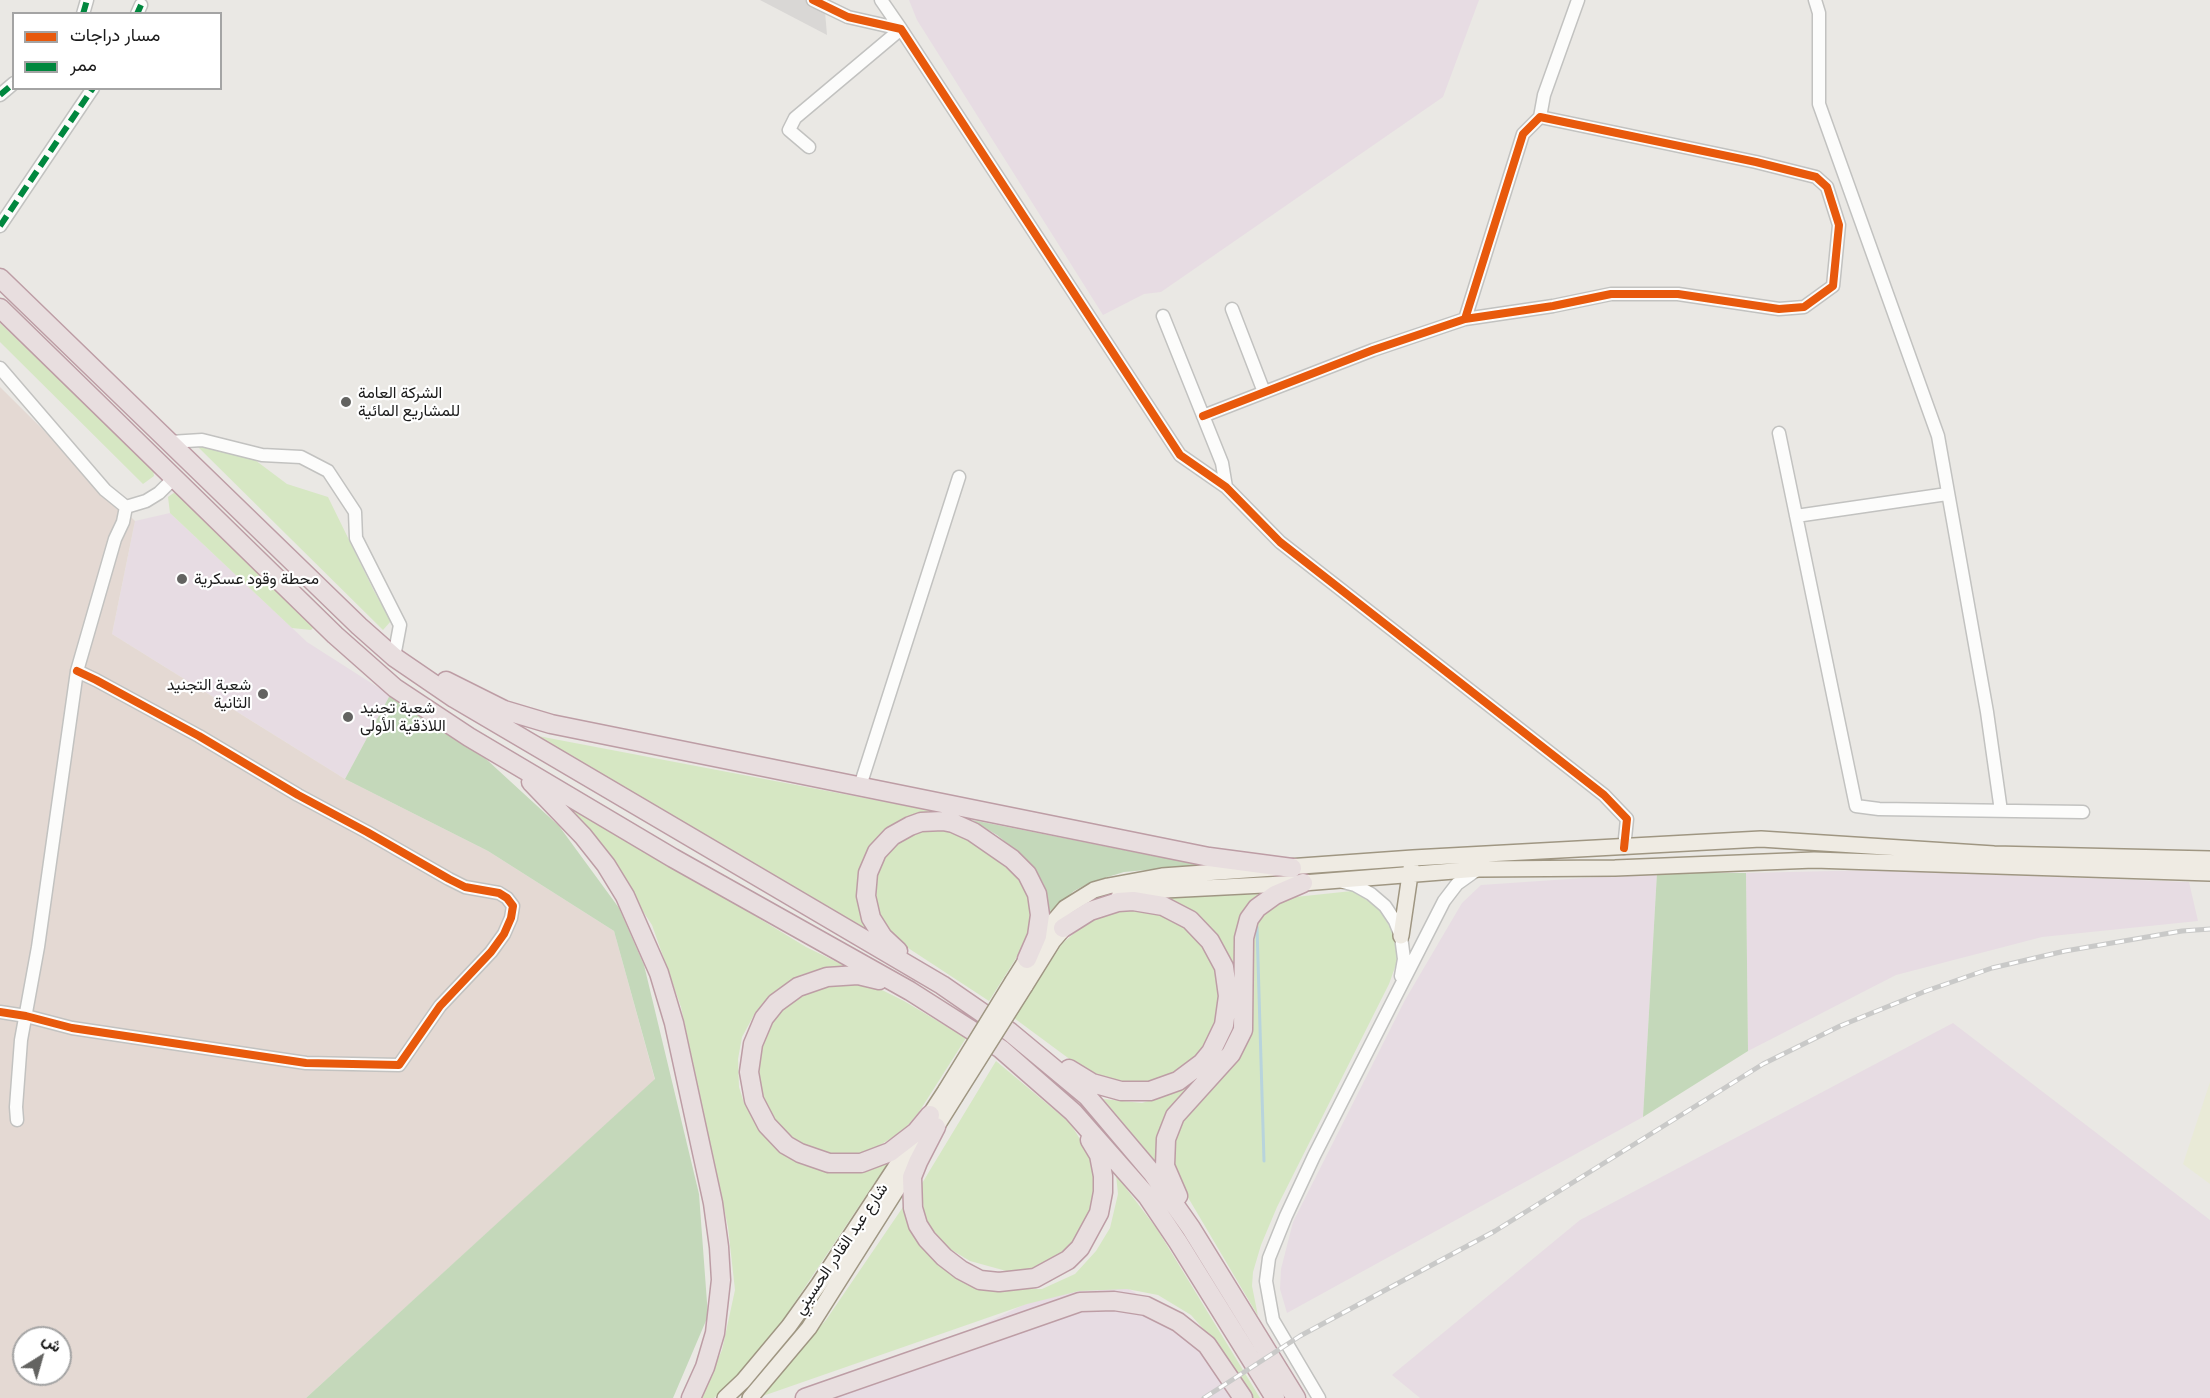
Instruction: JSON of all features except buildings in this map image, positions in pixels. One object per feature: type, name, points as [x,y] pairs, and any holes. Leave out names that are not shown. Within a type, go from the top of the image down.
[{"type":"highway","points":[[0,278],[359,626],[394,657],[462,704],[942,986],[1092,1083],[1106,1088],[1135,1092],[1165,1087],[1178,1081],[1202,1063],[1219,1039],[1227,1011],[1227,981],[1224,967],[1214,947],[1201,930],[1190,920],[1163,906],[1133,901],[1104,906],[1082,915],[1062,928]]},
{"type":"highway","points":[[0,308],[335,635],[386,680],[534,784],[583,836],[606,865],[625,896],[659,973],[674,1023],[713,1203],[721,1280],[715,1333],[705,1367],[691,1398]]},
{"type":"highway","points":[[394,657],[504,710],[551,724],[1209,857],[1292,868]]},
{"type":"highway","points":[[469,737],[673,858],[910,991],[1001,1049],[1074,1113],[1147,1196],[1275,1398]]},
{"type":"highway","points":[[942,986],[883,937],[876,928],[867,907],[866,884],[872,862],[884,844],[901,830],[910,826],[932,821],[953,823],[964,827],[1020,866],[1027,874],[1037,894],[1040,915],[1037,936],[1027,959]]},
{"type":"highway","points":[[1191,1228],[1166,1166],[1166,1139],[1175,1116],[1231,1054],[1243,1030],[1244,938],[1249,919],[1257,908],[1275,895],[1303,883]]},
{"type":"highway","points":[[910,991],[874,978],[858,975],[827,977],[798,987],[776,1003],[757,1031],[750,1058],[750,1086],[759,1113],[776,1136],[800,1153],[830,1163],[861,1163],[890,1152],[933,1121]]},
{"type":"highway","points":[[1010,1032],[1087,1096],[1153,1174],[1191,1228],[1296,1398]]},
{"type":"highway","points":[[933,1121],[912,1177],[913,1208],[918,1225],[932,1245],[961,1270],[980,1280],[1017,1281],[1035,1278],[1068,1260],[1080,1248],[1099,1213],[1103,1176],[1099,1155],[1074,1113]]},
{"type":"highway","points":[[805,1398],[1080,1302],[1114,1301],[1146,1306],[1178,1322],[1207,1345],[1243,1398]]},
{"type":"main road","points":[[1019,984],[1027,959],[1042,935],[1065,908],[1094,890],[1162,876],[1413,858],[1761,839],[1994,854],[2210,859]]},
{"type":"main road","points":[[1401,936],[1413,858]]},
{"type":"main road","points":[[1019,984],[1062,928],[1087,908],[1127,894],[1165,890],[1337,881],[1479,869],[1615,868],[1814,860],[2210,873]]},
{"type":"main road","name":"شارع عبد القادر الحسيني","points":[[750,1398],[809,1328],[950,1093],[1019,984]]},
{"type":"main road","name":"شارع عبد القادر الحسيني","points":[[725,1398],[743,1381],[807,1301],[933,1121]]},
{"type":"street","points":[[813,0],[848,17],[901,29]]},
{"type":"street","points":[[881,0],[1180,455],[1226,488],[1280,542],[1604,795],[1627,819],[1624,848]]},
{"type":"street","points":[[1465,319],[1523,134],[1540,117],[1544,95],[1578,0]]},
{"type":"street","points":[[1815,0],[1819,13],[1819,104],[1938,436],[1988,711],[2001,811]]},
{"type":"street","points":[[809,147],[789,130],[795,118],[901,29]]},
{"type":"street","points":[[0,95],[12,85]]},
{"type":"street","points":[[0,226],[92,90]]},
{"type":"street","points":[[1203,416],[1373,350],[1465,319],[1553,306],[1611,294],[1678,294],[1779,309],[1804,307],[1833,286],[1839,225],[1827,187],[1816,177],[1756,162],[1540,117]]},
{"type":"street","points":[[1232,309],[1264,392]]},
{"type":"street","points":[[1163,316],[1222,463],[1226,488]]},
{"type":"street","points":[[0,369],[105,490],[126,507]]},
{"type":"street","points":[[1779,433],[1856,806],[1879,809],[2083,812]]},
{"type":"street","points":[[170,441],[202,440],[262,455],[301,457],[328,471],[355,513],[356,538],[400,625],[394,657]]},
{"type":"street","points":[[860,786],[959,477]]},
{"type":"street","points":[[126,507],[146,501],[159,493],[174,478]]},
{"type":"street","points":[[1796,516],[1947,494]]},
{"type":"street","points":[[17,1120],[21,1040],[38,947],[77,671],[126,507]]},
{"type":"street","points":[[0,1012],[72,1028],[306,1063],[399,1065],[440,1006],[491,952],[504,934],[513,906],[499,893],[465,887],[449,879],[358,826],[298,795],[199,736],[77,671]]},
{"type":"street","points":[[1319,1398],[1273,1320],[1266,1281],[1269,1258],[1314,1155],[1444,901],[1457,884],[1479,869]]},
{"type":"street","points":[[1337,881],[1355,885],[1385,906],[1395,921],[1401,936],[1404,960],[1398,992]]},
{"type":"shaded area","points":[[760,0],[824,0],[827,35]]},
{"type":"shaded area","points":[[909,0],[1479,0],[1443,97],[1161,292],[1144,294],[1103,315],[917,20]]},
{"type":"shaded area","points":[[0,387],[135,521],[112,634],[345,779],[488,851],[614,931],[655,1080],[306,1398],[0,1398]]},
{"type":"shaded area","points":[[170,513],[307,642],[390,695],[345,779],[112,634],[135,521]]},
{"type":"shaded area","points":[[1876,870],[2189,882],[2198,921],[2042,937],[1896,975],[1748,1051],[1746,873]]},
{"type":"shaded area","points":[[1657,873],[1643,1117],[1287,1313],[1280,1289],[1281,1269],[1293,1222],[1405,1000],[1462,903],[1481,885]]},
{"type":"shaded area","points":[[1953,1023],[2210,1220],[2210,1398],[1420,1398],[1392,1375],[1580,1220]]},
{"type":"shaded area","points":[[1114,1281],[1194,1325],[1240,1398],[830,1398],[1042,1296]]},
{"type":"green space","points":[[0,323],[153,469],[154,476],[143,484],[0,342]]},
{"type":"green space","points":[[205,443],[255,460],[287,484],[328,497],[391,621],[383,630],[197,446]]},
{"type":"green space","points":[[175,492],[314,627],[311,630],[292,628],[170,513],[168,497]]},
{"type":"green space","points":[[390,695],[486,759],[559,826],[619,908],[644,965],[699,1194],[708,1316],[673,1398],[306,1398],[655,1079],[614,931],[488,851],[345,779]]},
{"type":"green space","points":[[538,736],[938,812],[912,817],[861,878],[857,901],[862,919],[871,935]]},
{"type":"green space","points":[[555,794],[806,947],[845,966],[801,975],[775,991],[763,1003],[742,1037],[738,1059],[739,1087],[744,1103],[762,1133],[786,1156],[803,1165],[838,1173],[855,1173],[889,1161],[781,1323],[737,1377],[714,1398],[700,1398],[722,1350],[735,1290],[728,1227],[681,1007],[652,925],[584,822]]},
{"type":"green space","points":[[972,820],[1200,865],[1124,872],[1091,882],[1074,891],[1049,912],[1044,885],[1037,872],[1024,857],[997,835]]},
{"type":"green space","points":[[938,829],[962,836],[989,853],[1020,880],[1029,895],[1032,925],[1027,941],[989,1001],[902,944],[887,929],[877,908],[876,880],[885,857],[893,847],[913,834]]},
{"type":"green space","points":[[1657,873],[1746,873],[1748,1051],[1643,1117]]},
{"type":"green space","points":[[1352,891],[1378,907],[1392,931],[1399,956],[1389,984],[1277,1207],[1261,1245],[1253,1272],[1252,1286],[1258,1316],[1186,1194],[1172,1161],[1171,1138],[1183,1118],[1232,1065],[1253,939],[1261,914],[1286,898]]},
{"type":"green space","points":[[1266,894],[1248,907],[1237,926],[1237,1031],[1160,1133],[1156,1154],[1160,1167],[1103,1099],[1142,1103],[1170,1094],[1195,1081],[1218,1055],[1234,983],[1165,898]]},
{"type":"green space","points":[[1133,910],[1159,914],[1183,927],[1202,945],[1214,969],[1220,995],[1216,1021],[1206,1045],[1187,1066],[1163,1079],[1136,1085],[1108,1081],[1083,1069],[1014,1018],[1062,944],[1082,926],[1106,914]]},
{"type":"green space","points":[[861,983],[876,987],[904,1001],[966,1038],[919,1112],[903,1131],[872,1150],[856,1155],[835,1156],[796,1144],[768,1116],[754,1070],[768,1023],[785,1004],[808,990],[823,986]]},
{"type":"green space","points":[[996,1061],[1070,1123],[1091,1157],[1097,1178],[1088,1221],[1072,1251],[1049,1268],[1010,1272],[970,1261],[945,1246],[925,1219],[921,1185]]},
{"type":"green space","points":[[2210,1082],[2210,1184],[2183,1164]]},
{"type":"green space","points":[[1116,1175],[1157,1229],[1260,1398],[1253,1398],[1221,1349],[1191,1315],[1158,1295],[1127,1289],[1079,1291],[1027,1304],[757,1398],[826,1320],[903,1207],[911,1233],[944,1264],[985,1289],[1042,1289],[1075,1274],[1096,1251],[1110,1228],[1118,1194]]},
{"type":"waterway","points":[[1257,927],[1264,1161]]},
{"type":"railway","points":[[1204,1398],[1300,1336],[1495,1231],[1763,1064],[1840,1026],[1926,991],[1992,968],[2065,951],[2182,931],[2210,929]]},
{"type":"marked path","points":[[84,12],[87,0]]},
{"type":"marked path","points":[[138,12],[141,5]]},
{"type":"marked path","points":[[0,95],[12,85]]},
{"type":"marked path","points":[[0,226],[92,90]]},
{"type":"cycle path","points":[[813,0],[848,17],[901,29],[1180,455],[1226,487],[1280,542],[1604,795],[1627,819],[1624,848]]},
{"type":"cycle path","points":[[1203,416],[1373,350],[1465,319],[1553,306],[1611,294],[1678,294],[1779,309],[1804,307],[1833,286],[1839,225],[1827,187],[1816,177],[1756,162],[1540,117],[1523,134],[1465,319]]},
{"type":"cycle path","points":[[0,1012],[72,1028],[306,1063],[399,1065],[440,1006],[491,952],[504,934],[511,918],[513,906],[499,893],[465,887],[449,879],[298,795],[199,736],[77,671]]},
{"type":"place","name":"الشركة العامة للمشاريع المائية","points":[[346,402]]},
{"type":"place","name":"محطة وقود عسكرية","points":[[182,579]]},
{"type":"place","name":"شعبة التجنيد الثانية","points":[[263,694]]},
{"type":"place","name":"شعبة تجنيد اللاذقية الأولى","points":[[348,717]]}]
